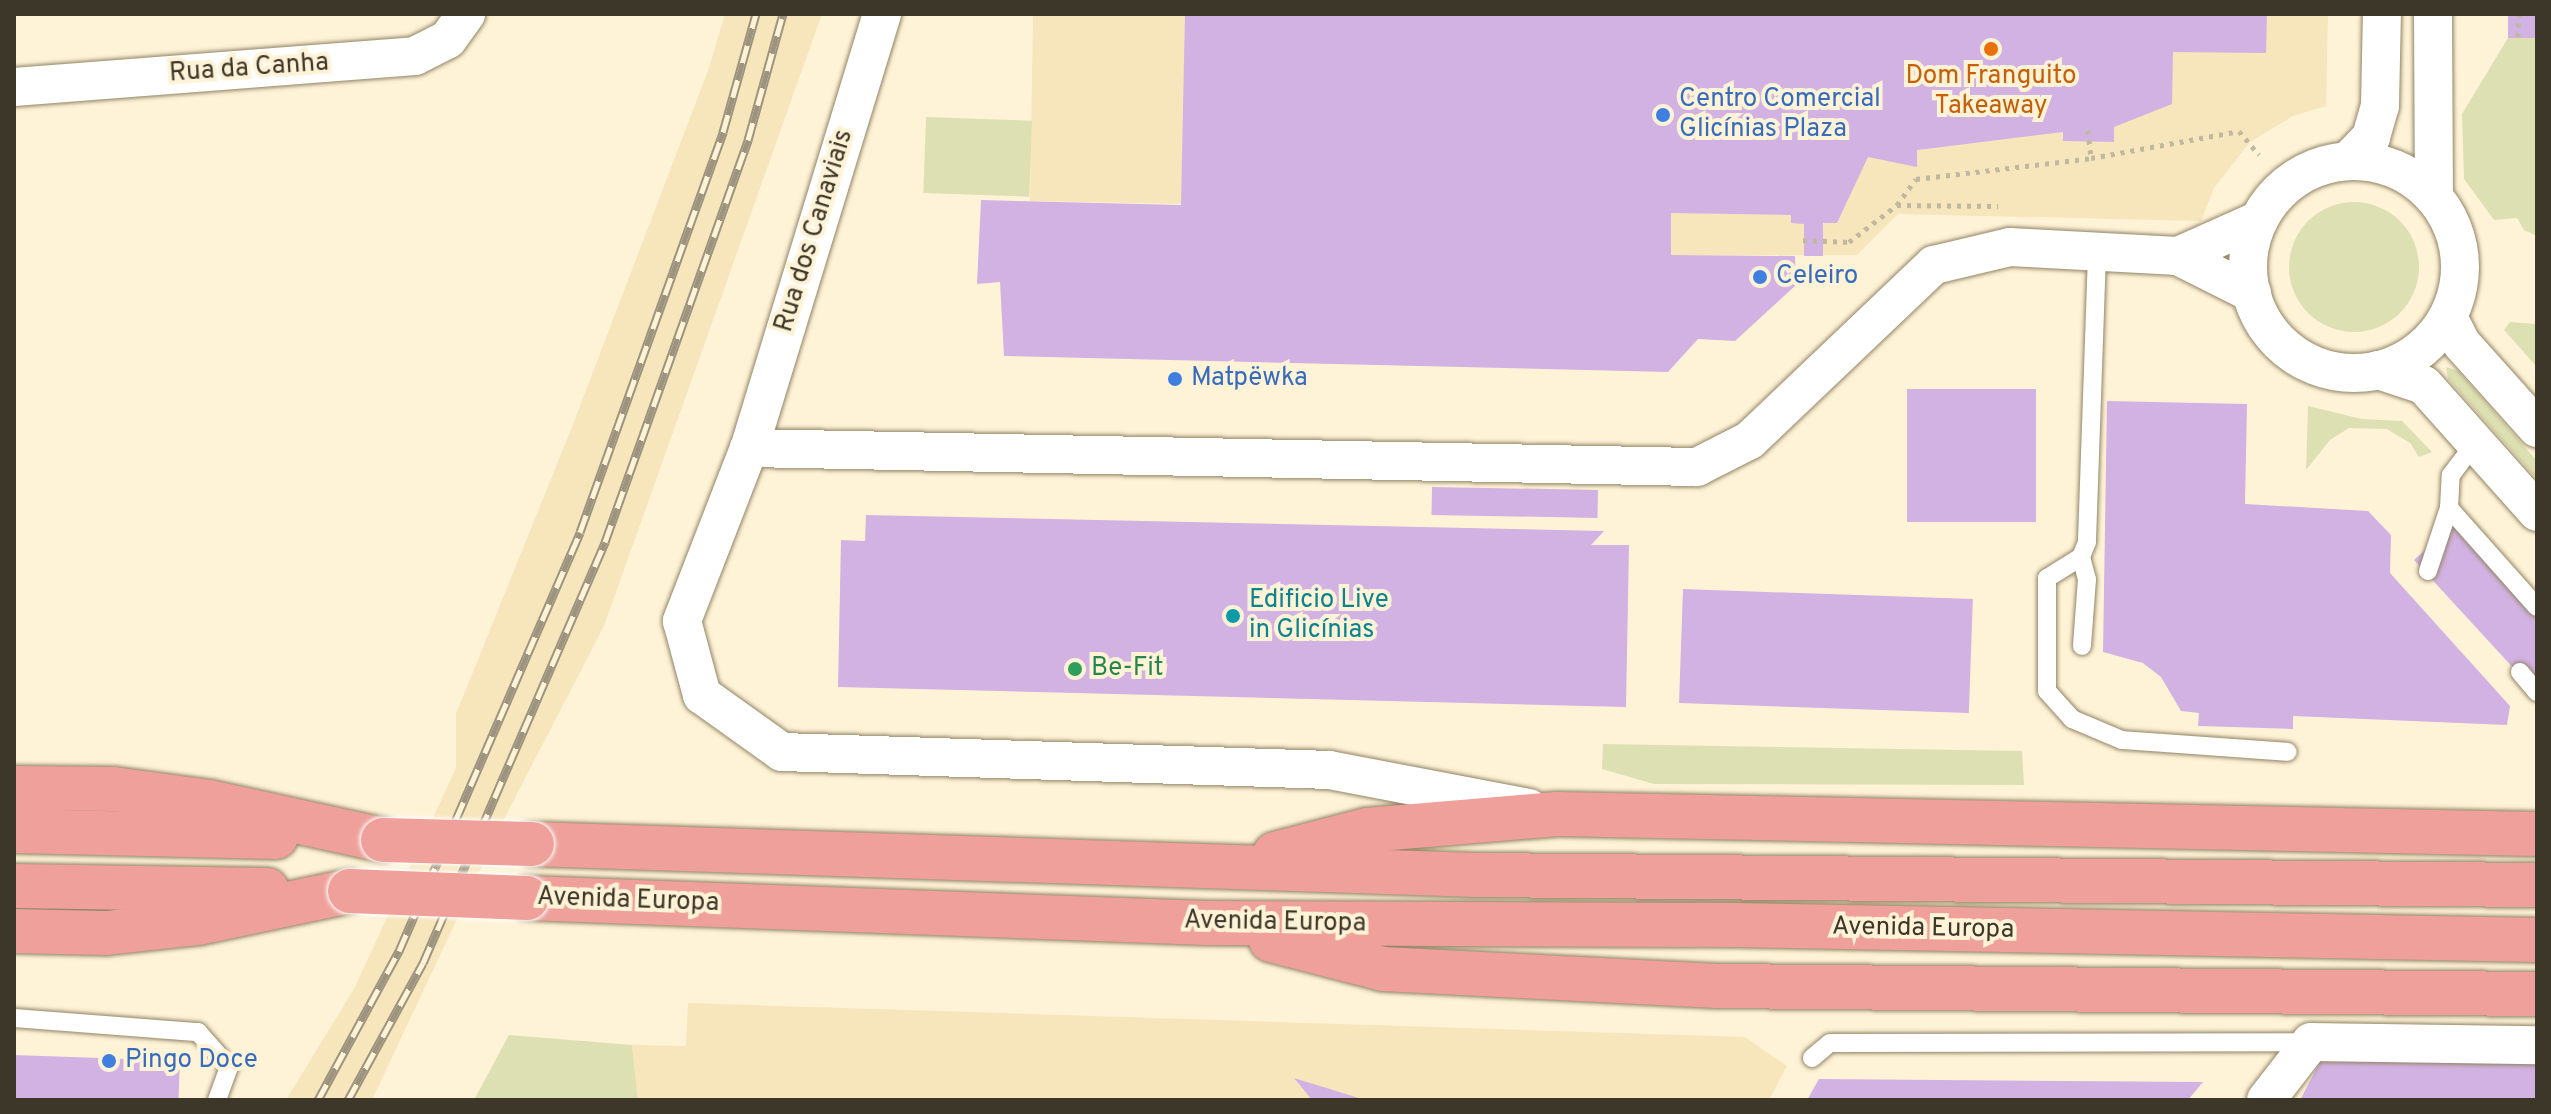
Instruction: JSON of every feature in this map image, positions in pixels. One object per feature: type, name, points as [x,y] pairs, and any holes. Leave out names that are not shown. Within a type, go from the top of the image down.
[{"type":"main road","points":[[14,788],[113,789],[209,802],[383,840]]},
{"type":"main road","points":[[1231,866],[1367,830],[1561,815],[2537,834]]},
{"type":"main road","name":"Avenida Europa","points":[[14,831],[532,844],[1476,875],[2537,885]]},
{"type":"main road","name":"Avenida Europa","points":[[14,886],[350,891],[1207,923],[1721,925],[2537,940]]},
{"type":"main road","points":[[14,931],[106,933],[198,923],[350,891]]},
{"type":"main road","points":[[1207,923],[1383,969],[1718,986],[2537,994]]},
{"type":"street","name":"Rua da Canha","points":[[14,87],[415,56],[448,39],[466,14]]},
{"type":"street","name":"Rua dos Canaviais","points":[[882,14],[749,448],[682,621],[702,695],[782,752],[1329,770],[1561,815]]},
{"type":"street","points":[[2349,160],[2396,169],[2434,196],[2451,223],[2460,254],[2459,287],[2448,317],[2430,342],[2406,360],[2378,370],[2346,373],[2314,365],[2286,348],[2264,323],[2252,293],[2249,256],[2259,220],[2296,177],[2349,160],[2371,137],[2380,106],[2382,14]]},
{"type":"street","points":[[2433,14],[2434,196]]},
{"type":"street","points":[[2178,256],[2259,220]]},
{"type":"street","points":[[749,448],[1697,467],[1750,440],[1934,265],[2010,247],[2178,256],[2252,293]]},
{"type":"street","points":[[2448,317],[2462,344],[2537,428]]},
{"type":"street","points":[[2378,370],[2424,385],[2537,512]]},
{"type":"street","points":[[2266,1100],[2311,1042],[2537,1045]]},
{"type":"lane","points":[[2097,254],[2087,542],[2081,557],[2047,578],[2047,691],[2072,719],[2122,740],[2288,752]]},
{"type":"lane","points":[[2428,571],[2449,508],[2451,475],[2475,443]]},
{"type":"lane","points":[[2449,508],[2537,607]]},
{"type":"lane","points":[[2081,557],[2087,579],[2082,646]]},
{"type":"lane","points":[[14,1018],[198,1032],[229,1067],[217,1100]]},
{"type":"lane","points":[[1812,1058],[1830,1043],[2311,1042]]},
{"type":"path","points":[[2518,37],[2519,14]]},
{"type":"path","points":[[2088,130],[2091,158]]},
{"type":"path","points":[[1803,240],[1849,242],[1897,205],[1916,179],[2091,158],[2239,131],[2259,155]]},
{"type":"path","points":[[1897,205],[2007,207]]},
{"type":"shaded area","points":[[725,14],[822,14],[604,626],[503,821],[372,1100],[286,1100],[354,989],[456,768],[456,714],[572,427],[709,68]]},
{"type":"shaded area","name":"Centro Comercial Glicínias Plaza","points":[[1033,14],[2328,14],[2326,106],[2293,116],[2250,142],[2214,188],[2201,221],[1898,214],[1857,255],[1671,255],[1671,213],[1030,201]]},
{"type":"shaded area","points":[[688,1003],[1745,1037],[1787,1066],[1769,1100],[638,1100],[632,1045],[686,1046]]},
{"type":"green space","points":[[2508,38],[2537,38],[2537,236],[2524,230],[2517,218],[2494,220],[2464,179],[2462,114]]},
{"type":"green space","points":[[926,117],[1032,121],[1029,197],[923,193]]},
{"type":"green space","points":[[2354,202],[2379,207],[2400,221],[2414,242],[2419,267],[2414,292],[2400,313],[2379,327],[2354,332],[2329,327],[2308,313],[2294,292],[2289,267],[2294,242],[2308,221],[2329,207]]},
{"type":"green space","points":[[2510,322],[2537,324],[2537,367],[2504,330]]},
{"type":"green space","points":[[2446,367],[2458,371],[2537,461],[2537,479],[2448,379]]},
{"type":"green space","points":[[2308,406],[2362,419],[2402,421],[2432,452],[2419,457],[2410,443],[2387,429],[2349,428],[2330,440],[2306,470]]},
{"type":"green space","points":[[1603,744],[2022,751],[2024,785],[1654,784],[1602,769]]},
{"type":"green space","points":[[509,1035],[632,1045],[638,1100],[474,1100]]},
{"type":"building","points":[[1185,14],[2267,14],[2266,53],[2173,52],[2172,104],[2114,127],[2114,142],[2063,141],[2063,132],[1917,150],[1917,167],[1868,157],[1837,223],[1823,223],[1823,256],[1804,256],[1804,224],[1791,223],[1791,215],[1671,213],[1671,255],[1795,256],[1796,285],[1735,341],[1698,339],[1668,372],[1004,356],[1000,282],[977,284],[981,200],[1181,205]]},
{"type":"building","points":[[2508,14],[2537,14],[2537,38],[2508,38]]},
{"type":"building","points":[[1907,389],[2036,389],[2036,522],[1907,522]]},
{"type":"building","points":[[2107,401],[2247,404],[2245,504],[2368,511],[2391,535],[2390,573],[2510,706],[2507,725],[2293,716],[2293,729],[2198,726],[2199,713],[2181,711],[2161,677],[2143,663],[2103,652]]},
{"type":"building","points":[[1432,487],[1598,490],[1597,518],[1432,515]]},
{"type":"building","name":"Edificio Live in Glicínias","points":[[866,515],[1604,531],[1591,545],[1629,545],[1626,707],[838,687],[841,540],[865,541]]},
{"type":"building","points":[[2457,521],[2537,608],[2537,676],[2528,684],[2414,560]]},
{"type":"building","points":[[1683,589],[1973,599],[1969,713],[1679,703]]},
{"type":"building","points":[[14,1055],[180,1061],[179,1100],[14,1100]]},
{"type":"building","points":[[2322,1058],[2537,1062],[2537,1100],[2300,1100]]},
{"type":"building","points":[[1294,1078],[1362,1099],[1362,1100],[1312,1100]]},
{"type":"building","points":[[1819,1079],[2203,1082],[2188,1100],[1807,1100]]},
{"type":"railway","points":[[318,1100],[399,951],[580,532],[723,132],[756,14]]},
{"type":"railway","points":[[348,1100],[423,963],[605,542],[748,140],[783,14]]},
{"type":"place","name":"Dom Franguito Takeaway","points":[[1991,49]]},
{"type":"place","name":"Centro Comercial Glicínias Plaza","points":[[1663,115]]},
{"type":"place","name":"Celeiro","points":[[1760,277]]},
{"type":"place","name":"Matpëwka","points":[[1175,379]]},
{"type":"place","name":"Edificio Live in Glicínias","points":[[1233,616]]},
{"type":"place","name":"Be-Fit","points":[[1075,669]]},
{"type":"place","name":"Pingo Doce","points":[[109,1061]]}]
